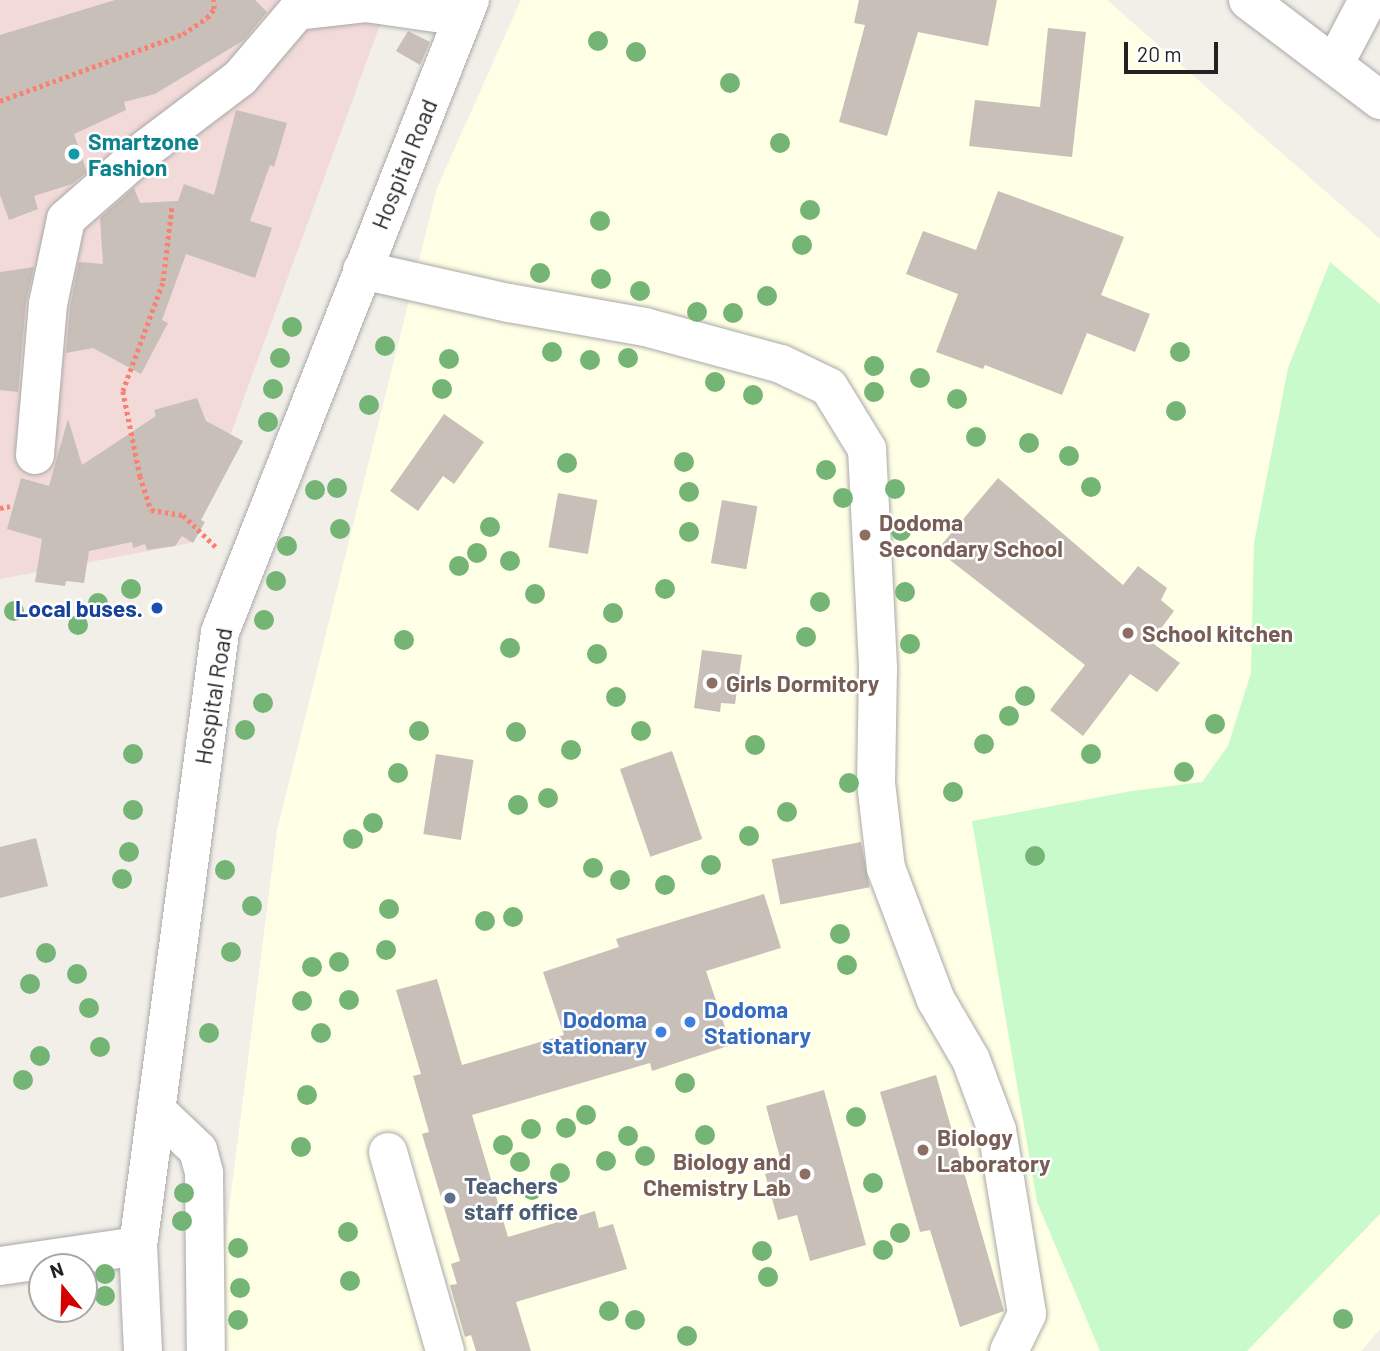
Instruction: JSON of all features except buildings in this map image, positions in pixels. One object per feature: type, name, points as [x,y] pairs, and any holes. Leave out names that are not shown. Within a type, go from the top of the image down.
[{"type":"street","points":[[1248,0],[1335,63],[1380,100]]},
{"type":"street","points":[[1335,63],[1368,0]]},
{"type":"street","points":[[35,455],[48,304],[66,219],[146,149],[240,78],[297,11],[366,3],[467,8]]},
{"type":"street","name":"Hospital Road","points":[[143,1351],[138,1245],[220,632],[467,8]]},
{"type":"street","points":[[362,270],[509,303],[645,327],[781,364],[829,387],[867,449],[878,669],[876,783],[886,867],[936,1000],[971,1060],[997,1130],[1027,1314],[1009,1351]]},
{"type":"street","points":[[156,1110],[198,1150],[204,1173],[206,1351]]},
{"type":"street","points":[[388,1152],[445,1351]]},
{"type":"street","points":[[0,1266],[138,1245]]},
{"type":"path","points":[[0,101],[183,34],[207,18],[214,9],[213,0]]},
{"type":"path","points":[[172,208],[163,283],[123,391],[140,476],[151,510],[183,515],[217,546],[218,558]]},
{"type":"path","points":[[0,508],[10,506]]},
{"type":"shaded area","points":[[0,0],[389,0],[191,543],[0,579]]},
{"type":"shaded area","name":"Dodoma Secondary School","points":[[521,0],[1107,0],[1380,239],[1380,1329],[1361,1351],[211,1351],[277,830],[437,188]]},
{"type":"green space","points":[[1330,262],[1380,304],[1380,1214],[1247,1351],[1100,1351],[1037,1202],[972,821],[1132,791],[1202,782],[1228,746],[1251,673],[1254,543],[1288,368]]},
{"type":"place","name":"Smartzone Fashion","points":[[74,154]]},
{"type":"place","name":"Dodoma Secondary School","points":[[865,535]]},
{"type":"place","name":"Local buses.","points":[[157,608]]},
{"type":"place","name":"School kitchen","points":[[1128,633]]},
{"type":"place","name":"Girls Dormitory","points":[[712,683]]},
{"type":"place","name":"Dodoma Stationary","points":[[690,1022]]},
{"type":"place","name":"Dodoma stationary","points":[[661,1032]]},
{"type":"place","name":"Biology Laboratory","points":[[923,1150]]},
{"type":"place","name":"Biology and Chemistry Lab","points":[[805,1174]]},
{"type":"place","name":"Teachers staff office","points":[[450,1198]]}]
